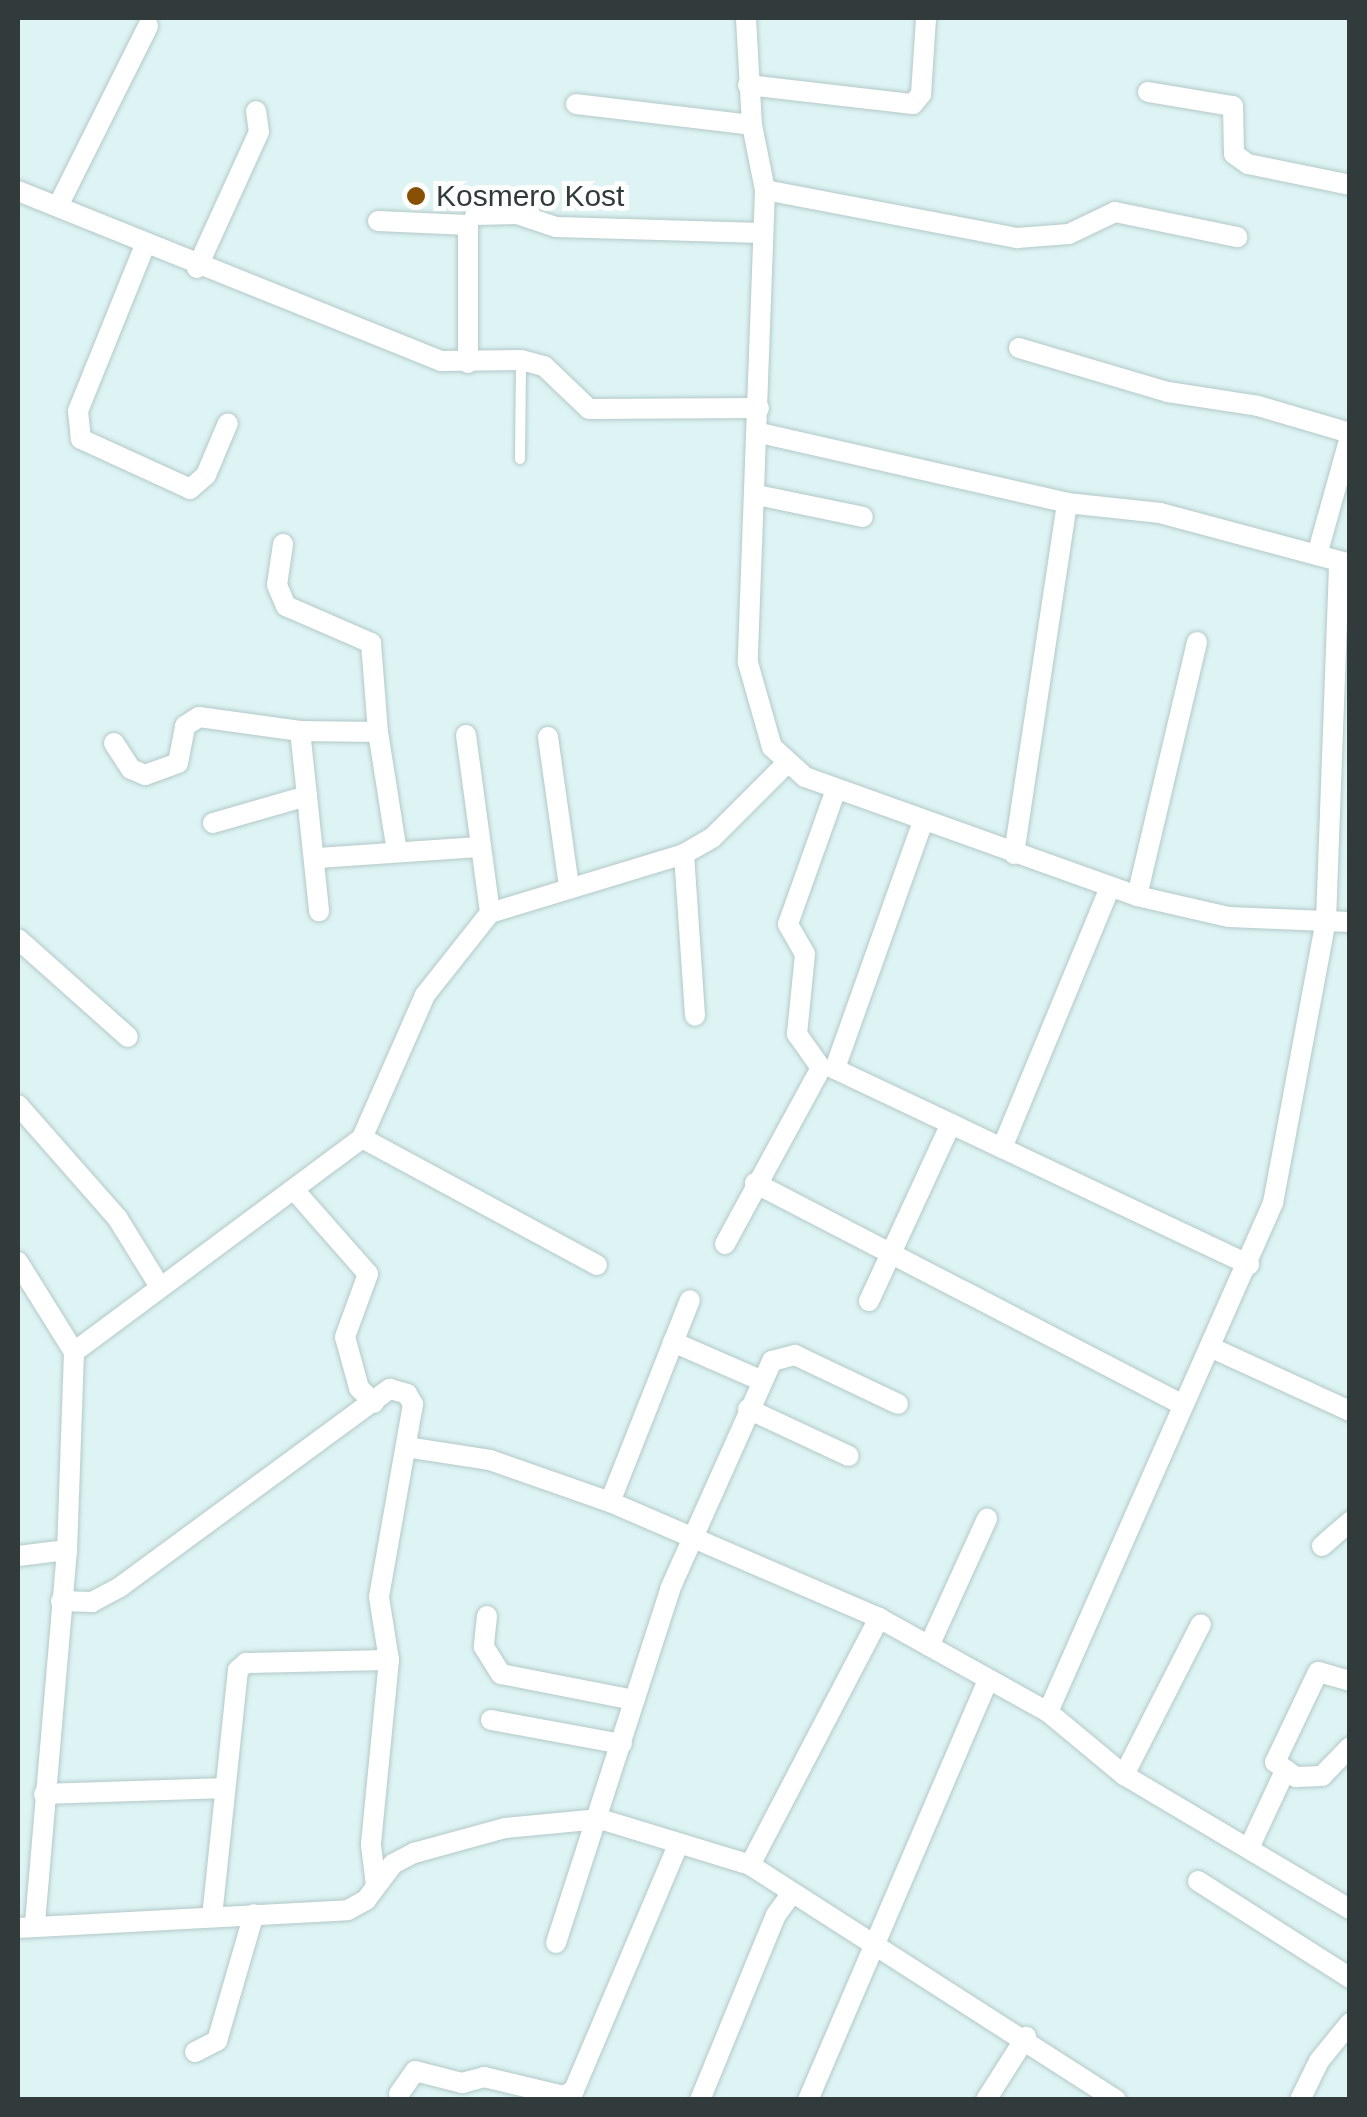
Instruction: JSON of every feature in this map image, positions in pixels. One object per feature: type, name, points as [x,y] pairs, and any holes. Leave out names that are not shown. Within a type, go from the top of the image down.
[{"type":"street","points":[[746,18],[752,124],[765,190],[760,433],[748,663],[765,730],[786,766],[922,824],[1137,896],[1228,917],[1350,922]]},
{"type":"street","points":[[748,85],[913,104],[921,94],[926,19]]},
{"type":"street","points":[[58,206],[148,26]]},
{"type":"street","points":[[1148,92],[1233,106],[1234,154],[1248,164],[1350,185]]},
{"type":"street","points":[[576,104],[752,124]]},
{"type":"street","points":[[197,268],[259,132],[256,111]]},
{"type":"street","points":[[765,190],[1017,238],[1069,234],[1114,212],[1236,237]]},
{"type":"street","points":[[18,191],[197,268],[441,361],[521,360],[555,373],[589,409],[759,408]]},
{"type":"street","points":[[475,214],[517,214],[556,227],[762,233]]},
{"type":"street","points":[[378,221],[468,225],[468,363]]},
{"type":"street","points":[[145,245],[78,411],[81,439],[190,489],[206,474],[228,423]]},
{"type":"street","points":[[1018,348],[1168,392],[1258,406],[1350,435],[1317,555]]},
{"type":"street","points":[[760,433],[1067,503],[1160,513],[1344,563],[1326,922],[1273,1204],[1048,1712]]},
{"type":"street","points":[[756,495],[862,517]]},
{"type":"street","points":[[1014,854],[1067,503]]},
{"type":"street","points":[[282,544],[277,585],[286,606],[371,643],[378,732],[397,852]]},
{"type":"street","points":[[1137,896],[1197,642]]},
{"type":"street","points":[[114,744],[132,769],[145,776],[178,762],[186,726],[199,717],[300,731],[378,732]]},
{"type":"street","points":[[300,731],[316,858],[318,911]]},
{"type":"street","points":[[466,736],[490,913]]},
{"type":"street","points":[[548,737],[570,887]]},
{"type":"street","points":[[74,1352],[296,1192],[362,1138],[425,995],[490,913],[684,854],[739,814],[786,766]]},
{"type":"street","points":[[725,1244],[754,1183],[821,1068],[805,1046],[794,1012],[805,954],[788,924],[836,789]]},
{"type":"street","points":[[213,823],[307,796]]},
{"type":"street","points":[[922,824],[836,1058],[844,1078],[1249,1265]]},
{"type":"street","points":[[316,858],[480,847]]},
{"type":"street","points":[[684,854],[696,1016]]},
{"type":"street","points":[[1002,1148],[1110,887]]},
{"type":"street","points":[[18,939],[128,1037]]},
{"type":"street","points":[[805,1046],[836,1058]]},
{"type":"street","points":[[18,1106],[118,1220],[160,1287]]},
{"type":"street","points":[[868,1301],[950,1126]]},
{"type":"street","points":[[362,1138],[597,1265]]},
{"type":"street","points":[[754,1183],[1183,1405]]},
{"type":"street","points":[[296,1192],[368,1274],[345,1337],[359,1388],[374,1403]]},
{"type":"street","points":[[18,1262],[74,1352],[67,1550],[44,1794],[26,1928],[348,1910],[392,1864],[414,1853],[504,1828],[600,1819],[750,1865],[1026,2037],[1116,2100]]},
{"type":"street","points":[[610,1502],[690,1300]]},
{"type":"street","points":[[674,1342],[760,1380]]},
{"type":"street","points":[[1210,1347],[1350,1411]]},
{"type":"street","points":[[556,1943],[600,1819],[634,1700],[692,1540],[760,1380],[772,1362],[795,1355],[898,1404]]},
{"type":"street","points":[[61,1601],[92,1602],[120,1588],[374,1403],[398,1388],[411,1398],[379,1596],[389,1660],[371,1845],[376,1885]]},
{"type":"street","points":[[748,1409],[849,1456]]},
{"type":"street","points":[[406,1446],[490,1460],[610,1502],[879,1618],[1048,1712],[1124,1774],[1350,1909]]},
{"type":"street","points":[[929,1646],[987,1519]]},
{"type":"street","points":[[1322,1546],[1350,1522]]},
{"type":"street","points":[[18,1556],[67,1550]]},
{"type":"street","points":[[487,1616],[484,1647],[501,1674],[634,1700]]},
{"type":"street","points":[[750,1865],[879,1618]]},
{"type":"street","points":[[1124,1774],[1202,1624]]},
{"type":"street","points":[[212,1916],[242,1665],[389,1660]]},
{"type":"street","points":[[1350,1681],[1318,1672],[1278,1748],[1275,1762],[1284,1773],[1322,1776],[1350,1747]]},
{"type":"street","points":[[808,2100],[988,1682]]},
{"type":"street","points":[[492,1720],[622,1744]]},
{"type":"street","points":[[1250,1846],[1284,1773]]},
{"type":"street","points":[[44,1794],[225,1788]]},
{"type":"street","points":[[398,2094],[415,2071],[462,2084],[504,2079],[564,2096],[574,2090],[679,1843]]},
{"type":"street","points":[[1198,1880],[1350,1978]]},
{"type":"street","points":[[700,2100],[776,1916],[792,1893]]},
{"type":"street","points":[[194,2052],[217,2041],[254,1914]]},
{"type":"street","points":[[1300,2100],[1319,2061],[1350,2024]]},
{"type":"street","points":[[986,2100],[1026,2037]]},
{"type":"lane","points":[[520,459],[521,360]]},
{"type":"place","name":"Kosmero Kost","points":[[416,196]]}]
